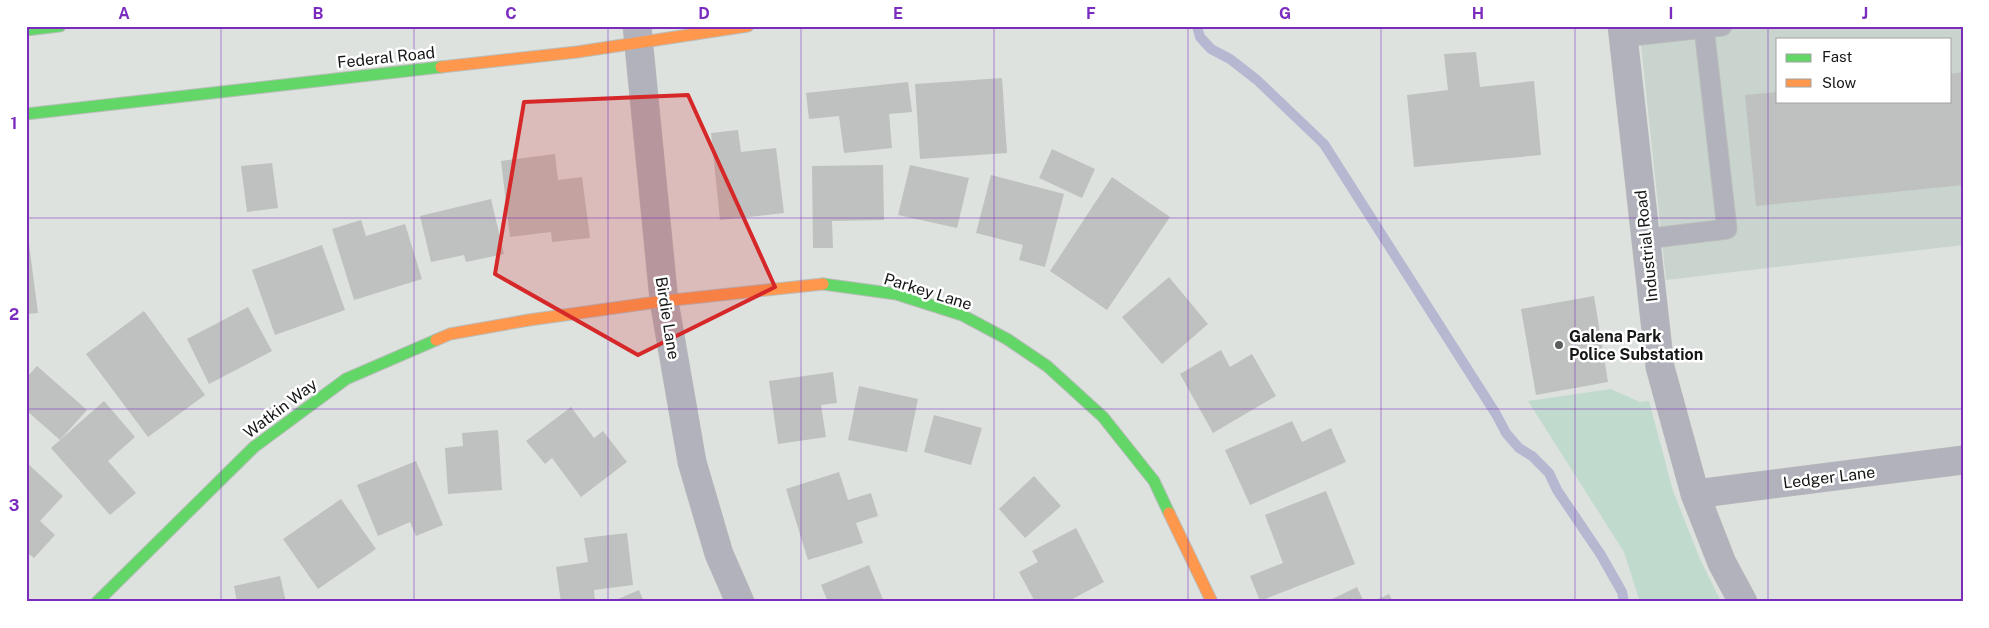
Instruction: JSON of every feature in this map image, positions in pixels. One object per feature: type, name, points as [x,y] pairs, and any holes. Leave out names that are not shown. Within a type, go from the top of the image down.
[{"type":"street","points":[[26,30],[60,26]]},
{"type":"street","name":"Federal Road","points":[[26,114],[577,52],[638,34],[748,26]]},
{"type":"street","name":"Industrial Road","points":[[1622,32],[1660,367],[1696,494],[1722,563],[1743,602]]},
{"type":"street","name":"Birdie Lane","points":[[638,34],[664,301],[692,462],[719,554],[740,602]]},
{"type":"street","name":"Parkey Lane","points":[[529,320],[664,301],[825,284],[896,294],[962,315],[1007,339],[1047,366],[1103,417],[1154,481],[1212,602]]},
{"type":"street","name":"Watkin Way","points":[[98,601],[254,447],[346,379],[450,334],[529,320]]},
{"type":"street","name":"Ledger Lane","points":[[1696,494],[1963,460]]},
{"type":"lane","points":[[1622,32],[1713,27],[1727,230],[1645,238]]},
{"type":"highlighted area","points":[[688,95],[775,287],[638,355],[495,274],[524,102]]},
{"type":"shaded area","points":[[1639,26],[1963,26],[1963,245],[1666,280]]},
{"type":"green space","points":[[1611,389],[1640,402],[1649,401],[1673,491],[1700,559],[1721,602],[1640,602],[1624,552],[1528,401]]},
{"type":"building","points":[[1476,52],[1480,87],[1534,81],[1541,155],[1414,167],[1407,95],[1448,90],[1444,54]]},
{"type":"building","points":[[1963,72],[1963,185],[1756,206],[1745,95],[1776,92],[1776,102],[1952,102],[1952,74]]},
{"type":"building","points":[[1002,78],[1007,153],[920,159],[915,84]]},
{"type":"building","points":[[908,82],[912,112],[889,114],[892,148],[844,153],[839,116],[809,119],[806,93]]},
{"type":"building","points":[[738,130],[741,152],[776,148],[784,213],[720,220],[711,133]]},
{"type":"building","points":[[1052,149],[1095,169],[1082,198],[1039,178]]},
{"type":"building","points":[[555,154],[558,180],[582,177],[590,238],[552,242],[551,232],[510,237],[501,161]]},
{"type":"building","points":[[272,163],[278,208],[247,212],[241,166]]},
{"type":"building","points":[[883,165],[884,220],[832,221],[833,248],[813,248],[812,166]]},
{"type":"building","points":[[910,165],[969,178],[957,228],[898,215]]},
{"type":"building","points":[[991,175],[1064,194],[1045,267],[1019,260],[1023,245],[976,233]]},
{"type":"building","points":[[1112,177],[1170,217],[1107,310],[1050,271]]},
{"type":"building","points":[[491,199],[504,254],[466,262],[464,255],[431,262],[420,216]]},
{"type":"building","points":[[361,220],[366,236],[405,224],[422,279],[354,300],[332,229]]},
{"type":"building","points":[[26,221],[38,313],[26,314]]},
{"type":"building","points":[[322,245],[345,310],[275,335],[252,270]]},
{"type":"building","points":[[1169,277],[1208,324],[1162,364],[1122,317]]},
{"type":"building","points":[[1594,296],[1608,382],[1536,395],[1521,309]]},
{"type":"building","points":[[248,307],[272,351],[209,384],[187,339]]},
{"type":"building","points":[[144,311],[205,395],[148,437],[86,354]]},
{"type":"building","points":[[1221,350],[1230,367],[1252,354],[1276,396],[1213,433],[1180,374]]},
{"type":"building","points":[[37,366],[87,410],[60,440],[26,410],[26,378]]},
{"type":"building","points":[[833,372],[837,403],[821,405],[826,437],[778,444],[769,381]]},
{"type":"building","points":[[859,386],[918,399],[907,452],[848,440]]},
{"type":"building","points":[[104,401],[135,437],[108,461],[136,493],[110,515],[51,448]]},
{"type":"building","points":[[571,407],[594,438],[603,431],[627,462],[581,497],[552,458],[545,464],[526,441]]},
{"type":"building","points":[[934,415],[982,428],[971,465],[924,452]]},
{"type":"building","points":[[1292,421],[1302,442],[1331,428],[1346,462],[1250,505],[1225,450]]},
{"type":"building","points":[[498,430],[502,490],[448,494],[445,448],[463,446],[462,433]]},
{"type":"building","points":[[416,461],[443,525],[416,536],[410,522],[378,536],[357,485]]},
{"type":"building","points":[[28,464],[63,496],[40,521],[55,535],[34,558],[26,552],[26,466]]},
{"type":"building","points":[[839,472],[848,500],[871,493],[878,516],[856,523],[863,543],[808,560],[786,489]]},
{"type":"building","points":[[1034,476],[1061,506],[1025,538],[999,509]]},
{"type":"building","points":[[1326,491],[1355,564],[1260,601],[1250,576],[1283,563],[1265,515]]},
{"type":"building","points":[[341,499],[376,549],[318,589],[283,539]]},
{"type":"building","points":[[1076,528],[1104,582],[1067,602],[1035,602],[1019,572],[1038,562],[1032,551]]},
{"type":"building","points":[[627,533],[633,585],[594,590],[595,602],[561,602],[556,567],[588,562],[584,538]]},
{"type":"building","points":[[869,565],[884,602],[828,602],[821,585]]},
{"type":"building","points":[[280,576],[286,602],[237,602],[234,586]]},
{"type":"building","points":[[1357,587],[1364,602],[1326,602]]},
{"type":"building","points":[[639,590],[644,602],[611,602]]},
{"type":"building","points":[[1389,594],[1393,602],[1372,602]]},
{"type":"waterway","points":[[1197,26],[1200,37],[1211,49],[1230,59],[1257,80],[1324,144],[1496,414],[1506,433],[1519,448],[1532,456],[1549,473],[1557,490],[1601,555],[1622,592],[1624,602]]},
{"type":"traffic: fast","points":[[26,30],[60,26]]},
{"type":"traffic: fast","points":[[26,114],[441,67]]},
{"type":"traffic: fast","points":[[823,284],[896,294],[962,315],[1007,339],[1047,366],[1103,417],[1154,481],[1169,513]]},
{"type":"traffic: fast","points":[[97,602],[254,447],[346,379],[436,340]]},
{"type":"traffic: slow","points":[[441,67],[577,52],[748,26]]},
{"type":"traffic: slow","points":[[436,340],[450,334],[529,320],[664,301],[823,284]]},
{"type":"traffic: slow","points":[[1169,513],[1212,602]]},
{"type":"place","name":"Galena Park Police Substation","points":[[1559,345]]}]
